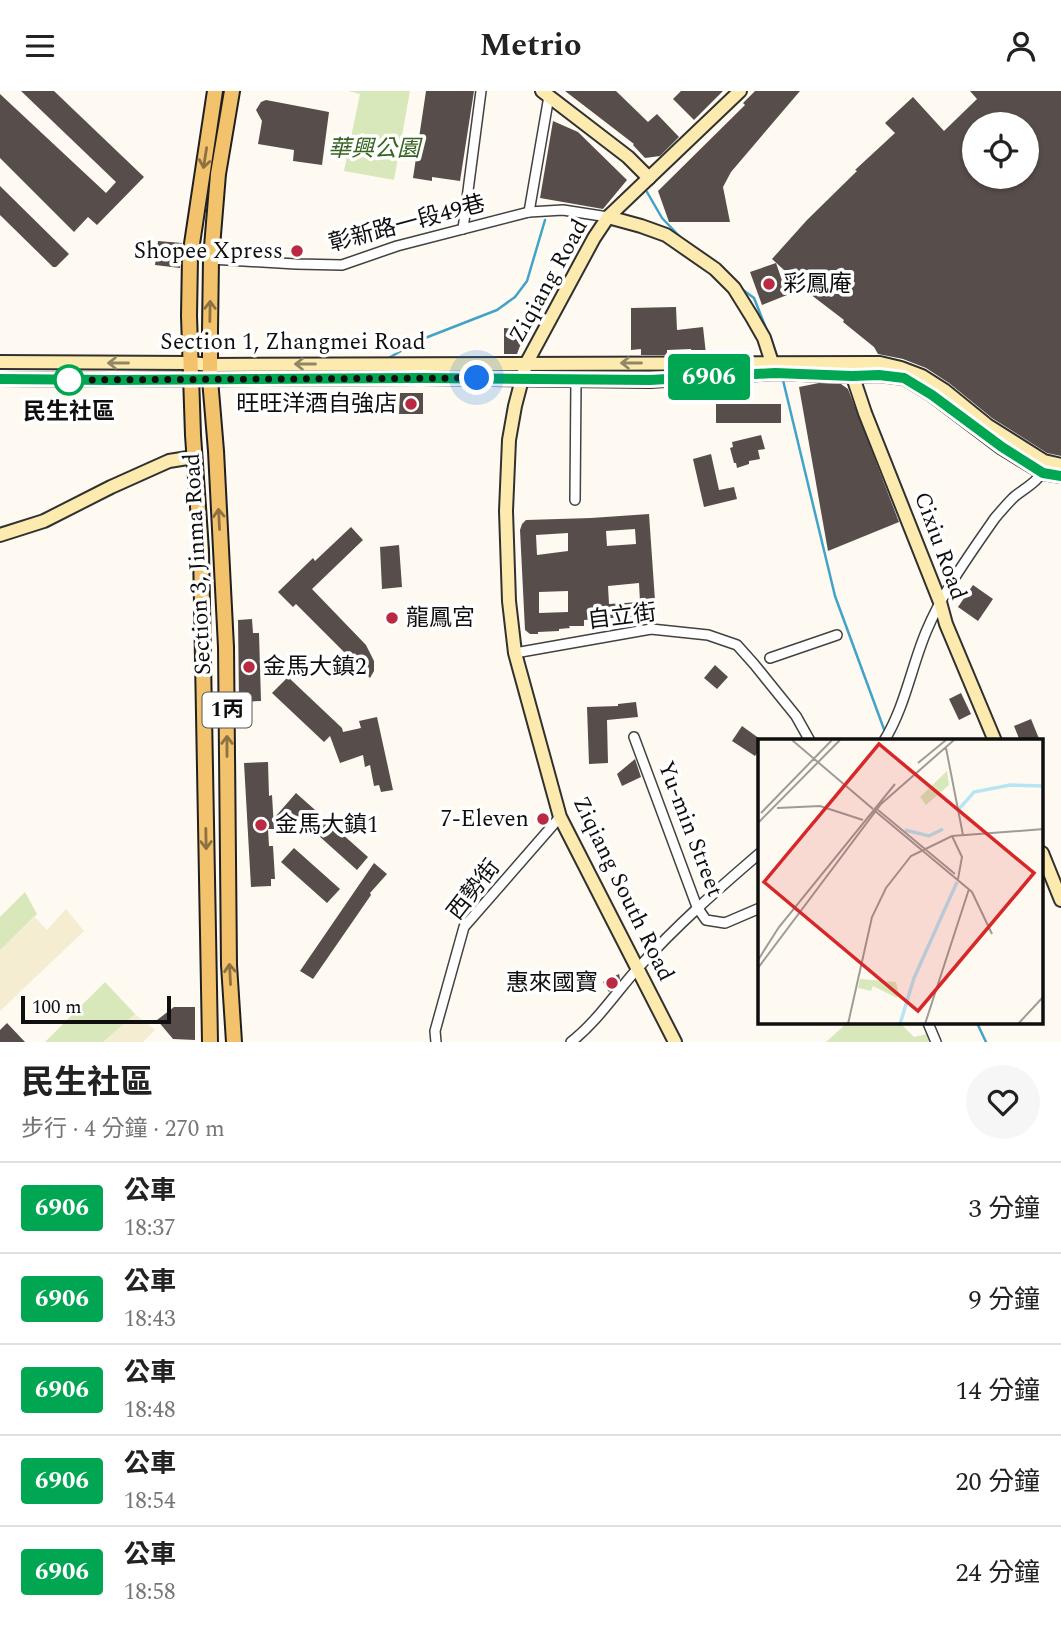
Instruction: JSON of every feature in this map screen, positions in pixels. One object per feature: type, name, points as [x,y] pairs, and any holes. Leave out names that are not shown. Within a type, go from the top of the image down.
[{"type":"main road","name":"1丙","points":[[191,379],[191,257],[215,91]]},
{"type":"main road","name":"1丙","points":[[210,372],[211,259],[218,174],[232,91]]},
{"type":"main road","name":"Section 3, Jinma Road","points":[[210,372],[226,647],[229,965],[234,1042]]},
{"type":"main road","name":"Section 3, Jinma Road","points":[[191,379],[201,576],[210,1042]]},
{"type":"street","points":[[463,229],[481,91]]},
{"type":"street","name":"Ziqiang Road","points":[[523,379],[526,364],[594,238],[608,218],[740,91]]},
{"type":"street","points":[[529,212],[545,94],[628,157],[649,179]]},
{"type":"street","name":"彰新路一段49巷","points":[[211,259],[342,265],[397,246],[529,212],[563,210],[608,218]]},
{"type":"street","points":[[608,218],[666,235],[715,269],[734,288],[764,338],[774,367]]},
{"type":"street","name":"Section 1, Zhangmei Road","points":[[0,362],[191,363],[210,372],[576,380],[650,380],[774,367]]},
{"type":"street","name":"Section 1, Zhangmei Road","points":[[0,379],[191,379],[210,372],[526,364],[851,370],[880,363],[922,376],[1044,467],[1061,476]]},
{"type":"street","name":"Cixiu Road","points":[[851,370],[865,413],[940,601],[946,624],[995,739]]},
{"type":"street","name":"Ziqiang South Road","points":[[523,379],[509,440],[506,511],[509,601],[515,653],[560,817],[675,1042]]},
{"type":"street","points":[[575,500],[576,380]]},
{"type":"street","points":[[0,535],[44,521],[169,461],[194,457]]},
{"type":"street","name":"Section 1, Zhangmei Road","points":[[1044,467],[1061,465]]},
{"type":"street","points":[[885,739],[903,704],[926,631],[940,601],[999,514],[1029,487],[1044,467]]},
{"type":"street","name":"自立街","points":[[515,653],[651,629],[708,635],[737,645],[746,654],[796,716],[809,739]]},
{"type":"street","points":[[770,658],[837,635]]},
{"type":"street","name":"Yu-min Street","points":[[634,737],[697,907],[706,920],[725,923],[758,909]]},
{"type":"street","name":"西勢街","points":[[436,1042],[435,1031],[464,926],[560,817]]},
{"type":"street","points":[[571,1042],[605,1009],[638,968],[697,907],[758,855]]},
{"type":"street","points":[[1044,858],[1061,900]]},
{"type":"street","points":[[929,1025],[936,1042]]},
{"type":"shaded area","points":[[66,909],[84,931],[0,1011],[0,950],[35,917],[47,930]]},
{"type":"shaded area","points":[[135,1014],[155,1030],[143,1042],[103,1042]]},
{"type":"green space","name":"華興公園","points":[[348,91],[410,91],[394,180],[344,171],[360,94]]},
{"type":"green space","points":[[25,892],[37,914],[0,950],[0,917]]},
{"type":"green space","points":[[105,982],[135,1014],[103,1042],[45,1042]]},
{"type":"green space","points":[[845,1025],[902,1025],[914,1037],[927,1034],[929,1042],[826,1042]]},
{"type":"building","points":[[21,91],[54,91],[144,177],[97,225],[88,217],[74,232],[0,158],[0,94],[106,193],[116,182]]},
{"type":"building","points":[[426,91],[474,91],[460,181],[432,177],[432,181],[413,178]]},
{"type":"building","points":[[565,91],[616,91],[648,122],[657,114],[679,137],[660,156],[645,158],[634,144]]},
{"type":"building","points":[[681,91],[723,91],[694,120],[673,99]]},
{"type":"building","points":[[755,91],[800,91],[731,172],[723,187],[730,222],[669,222],[658,191],[745,105],[743,103]]},
{"type":"building","points":[[970,91],[1061,91],[1061,456],[1047,453],[992,418],[926,368],[903,359],[878,354],[874,347],[843,322],[844,320],[810,294],[772,259],[857,171],[855,170],[895,133],[885,123],[913,97],[944,131],[962,114],[962,189],[1039,189],[1039,112],[964,112],[977,99]]},
{"type":"building","points":[[266,100],[329,112],[322,165],[293,161],[294,150],[258,144],[262,121],[256,110],[261,102]]},
{"type":"building","points":[[553,121],[578,132],[627,180],[603,209],[540,198]]},
{"type":"building","points":[[0,186],[69,254],[56,267],[0,215]]},
{"type":"building","points":[[158,241],[182,243],[180,268],[155,265]]},
{"type":"building","name":"彩鳳庵","points":[[776,263],[787,295],[762,305],[750,272]]},
{"type":"building","points":[[676,307],[677,330],[703,327],[706,354],[692,355],[691,349],[667,350],[667,355],[641,355],[641,349],[631,350],[631,308]]},
{"type":"building","points":[[504,328],[526,330],[517,354],[504,354]]},
{"type":"building","points":[[819,383],[841,384],[848,389],[899,522],[828,551],[799,387]]},
{"type":"building","name":"旺旺洋酒自強店","points":[[400,393],[423,393],[423,414],[399,414]]},
{"type":"building","points":[[716,404],[781,404],[781,423],[716,423]]},
{"type":"building","points":[[761,435],[765,449],[758,450],[760,459],[749,461],[749,464],[737,468],[730,448],[733,447],[732,442]]},
{"type":"building","points":[[711,454],[719,490],[734,487],[737,499],[704,507],[693,459]]},
{"type":"building","points":[[649,514],[656,615],[584,620],[584,626],[569,626],[570,628],[559,631],[530,634],[525,630],[520,530],[522,524],[526,520]],"holes":[[[635,529],[636,544],[607,546],[606,531]],[[568,533],[568,551],[537,555],[536,535]],[[639,583],[640,602],[609,604],[608,586]],[[568,591],[568,612],[539,613],[539,592]]]},
{"type":"building","points":[[351,527],[363,540],[312,589],[366,645],[374,661],[374,671],[370,678],[296,604],[293,607],[278,592],[313,558],[315,561]]},
{"type":"building","points":[[399,545],[402,587],[382,589],[380,547]]},
{"type":"building","points":[[973,585],[993,599],[978,621],[958,607]]},
{"type":"building","name":"金馬大鎮2","points":[[252,619],[253,633],[259,633],[261,701],[239,702],[238,620]]},
{"type":"building","points":[[715,665],[728,677],[717,689],[704,678]]},
{"type":"building","points":[[288,677],[342,728],[343,732],[361,728],[359,721],[377,717],[393,790],[381,792],[379,785],[374,786],[370,765],[365,767],[363,755],[340,763],[330,736],[324,742],[272,693]]},
{"type":"building","points":[[961,693],[971,714],[959,720],[949,699]]},
{"type":"building","points":[[636,702],[638,717],[607,720],[608,763],[589,764],[587,707],[618,706]]},
{"type":"building","points":[[1031,719],[1039,739],[1019,739],[1014,726]]},
{"type":"building","points":[[742,726],[760,739],[758,752],[755,756],[732,741]]},
{"type":"building","points":[[635,759],[641,777],[622,786],[617,774]]},
{"type":"building","name":"金馬大鎮1","points":[[268,762],[274,829],[268,829],[269,846],[273,846],[275,879],[271,879],[271,886],[251,887],[244,763]]},
{"type":"building","points":[[296,793],[368,857],[357,870],[300,819],[294,825],[288,826],[276,816]]},
{"type":"building","points":[[294,848],[340,889],[327,903],[281,862]]},
{"type":"building","points":[[374,863],[387,874],[370,893],[313,979],[300,971]]},
{"type":"building","name":"惠來國寶","points":[[619,974],[620,979],[609,992],[603,982]]},
{"type":"building","points":[[174,1007],[195,1007],[195,1040],[173,1039],[157,1020]]},
{"type":"building","points":[[7,1023],[25,1042],[0,1042],[0,1030]]},
{"type":"waterway","points":[[647,192],[662,218],[683,240]]},
{"type":"waterway","points":[[387,359],[420,340],[497,310],[515,297],[527,281],[545,220]]},
{"type":"waterway","points":[[739,287],[754,298],[768,333]]},
{"type":"waterway","points":[[771,339],[778,359]]},
{"type":"waterway","points":[[782,376],[835,596],[885,732]]},
{"type":"waterway","points":[[978,1025],[986,1042]]},
{"type":"bus line","name":"6906","points":[[0,379],[650,380],[775,373],[879,375],[904,378],[1043,473],[1061,476]]},
{"type":"place","name":"Shopee Xpress","points":[[297,251]]},
{"type":"place","name":"彩鳳庵","points":[[769,284]]},
{"type":"place","name":"民生社區","points":[[69,380]]},
{"type":"place","name":"旺旺洋酒自強店","points":[[411,404]]},
{"type":"place","name":"龍鳳宮","points":[[392,618]]},
{"type":"place","name":"金馬大鎮2","points":[[249,667]]},
{"type":"place","name":"7-Eleven","points":[[543,819]]},
{"type":"place","name":"金馬大鎮1","points":[[261,825]]},
{"type":"place","name":"惠來國寶","points":[[612,983]]},
{"type":"route","points":[[69,380],[477,378]]}]
